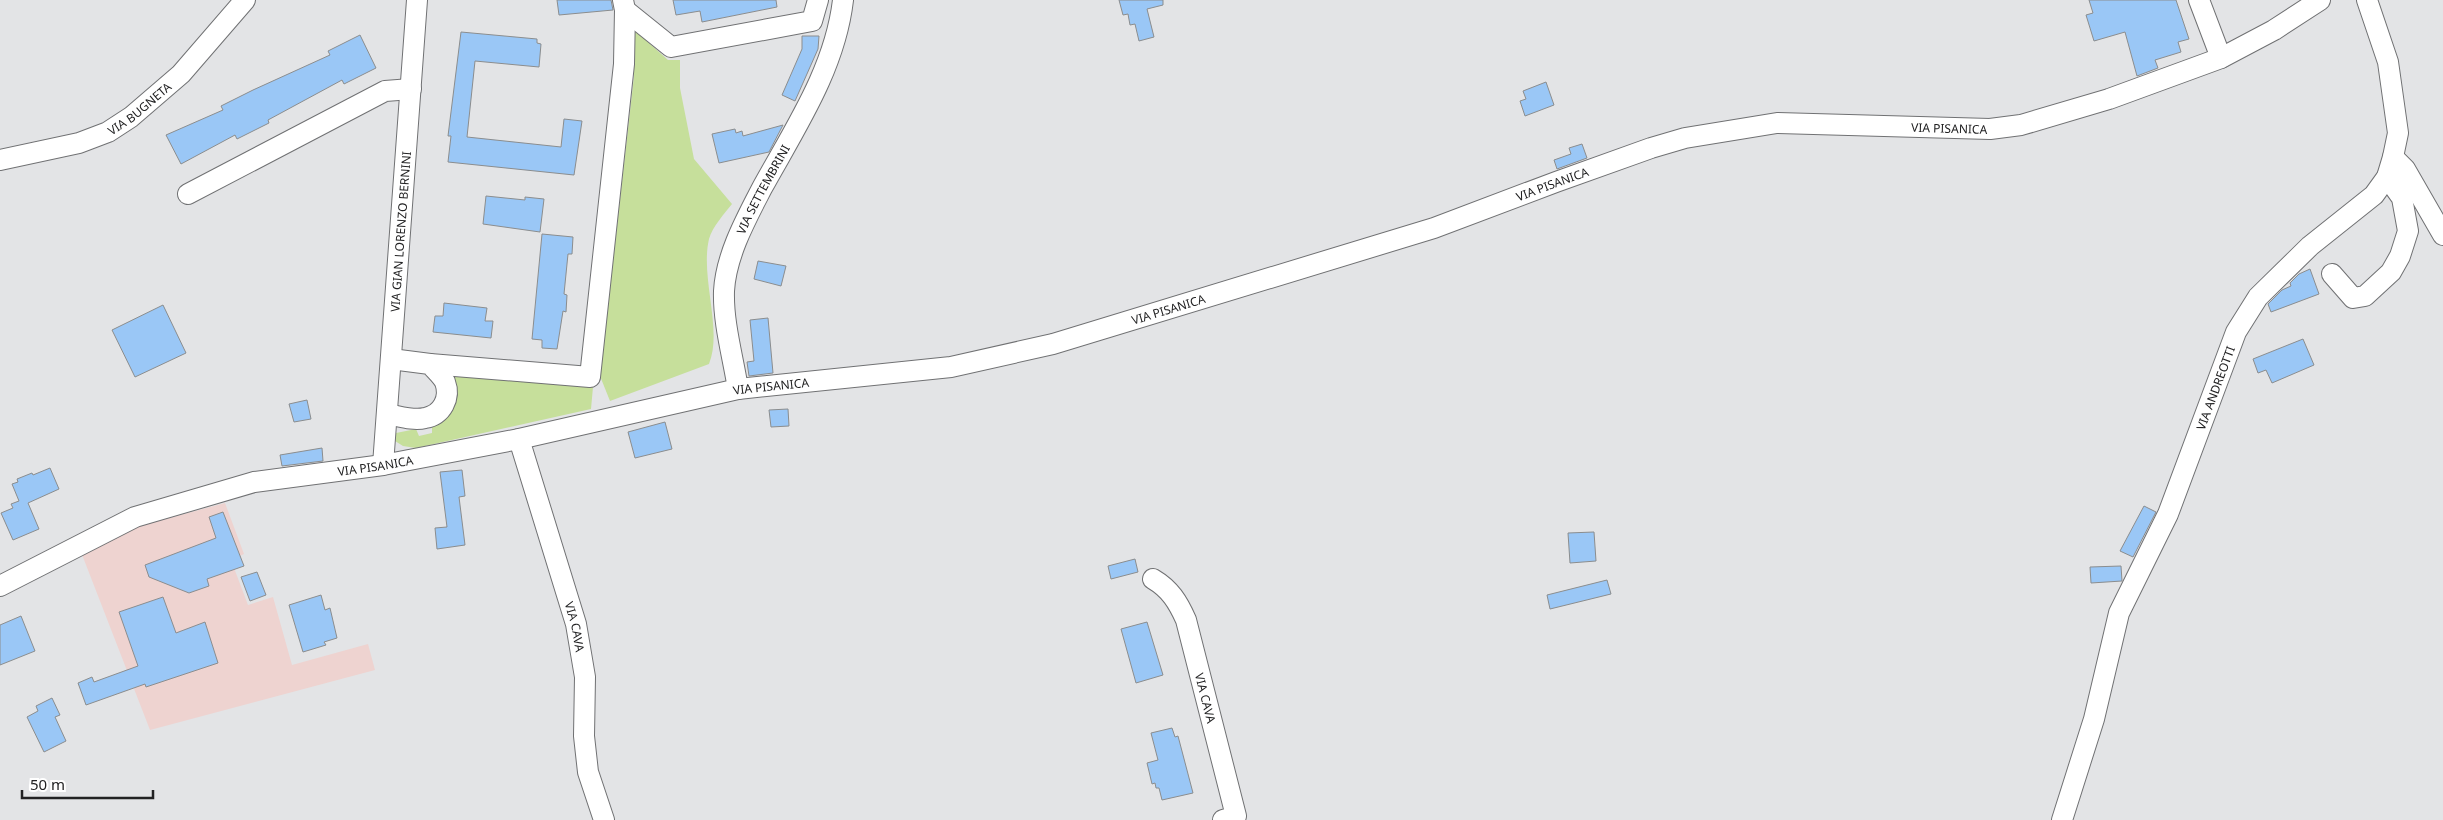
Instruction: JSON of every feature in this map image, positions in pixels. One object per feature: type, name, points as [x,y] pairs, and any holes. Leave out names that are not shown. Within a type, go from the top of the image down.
[{"type":"street","name":"VIA BUGNETA","points":[[0,160],[78,143],[108,132],[131,117],[181,74],[245,0]]},
{"type":"street","name":"VIA GIAN LORENZO BERNINI","points":[[383,465],[417,0]]},
{"type":"street","points":[[624,5],[672,47],[812,20],[818,0]]},
{"type":"street","name":"VIA SETTEMBRINI","points":[[738,389],[725,311],[724,290],[729,264],[744,221],[828,64],[843,0]]},
{"type":"street","points":[[2199,0],[2221,58]]},
{"type":"street","name":"VIA PISANICA","points":[[0,586],[135,517],[254,482],[383,465],[519,439],[738,389],[951,367],[1053,344],[1434,228],[1608,163],[1685,138],[1777,123],[1990,129],[2021,125],[2109,100],[2221,58],[2274,30],[2320,0]]},
{"type":"street","name":"VIA ANDREOTTI","points":[[2062,820],[2094,719],[2119,613],[2168,514],[2236,332],[2258,297],[2310,246],[2374,195],[2387,177],[2394,157],[2398,133],[2388,62],[2367,0]]},
{"type":"street","points":[[391,358],[430,364],[590,377],[624,64],[624,5]]},
{"type":"street","points":[[188,194],[385,92],[411,90]]},
{"type":"street","points":[[2394,157],[2405,169],[2443,235]]},
{"type":"street","points":[[2332,274],[2353,298],[2365,296],[2391,272],[2400,256],[2408,231],[2402,198],[2387,177]]},
{"type":"street","points":[[387,414],[424,419],[434,416],[442,410],[446,389],[444,381],[430,364]]},
{"type":"street","name":"VIA CAVA","points":[[519,439],[576,624],[585,677],[584,736],[588,772],[604,820]]},
{"type":"street","name":"VIA CAVA","points":[[1153,579],[1165,586],[1177,600],[1186,620],[1236,816],[1224,820]]},
{"type":"shaded area","points":[[225,503],[244,554],[231,560],[248,605],[273,597],[292,665],[368,644],[375,670],[150,730],[81,552],[132,528]]},
{"type":"green space","points":[[631,27],[668,60],[680,60],[680,88],[694,159],[732,204],[716,225],[709,239],[707,270],[714,335],[713,350],[709,364],[610,401],[600,376],[634,76]]},
{"type":"green space","points":[[451,375],[593,387],[591,409],[416,448],[403,446],[395,441],[396,433],[416,429],[419,436],[432,433],[432,426]]},
{"type":"building","points":[[557,0],[611,0],[613,10],[559,15]]},
{"type":"building","points":[[673,0],[776,0],[777,7],[702,22],[700,11],[676,15]]},
{"type":"building","points":[[1119,0],[1163,0],[1163,5],[1147,9],[1154,37],[1139,41],[1135,24],[1130,25],[1128,14],[1123,15]]},
{"type":"building","points":[[2089,0],[2176,0],[2189,39],[2178,42],[2181,52],[2155,60],[2158,68],[2137,76],[2125,32],[2094,41],[2086,15],[2093,13]]},
{"type":"building","points":[[461,32],[537,39],[537,43],[541,44],[539,67],[475,61],[467,137],[561,147],[564,119],[582,121],[574,175],[448,162],[451,136],[448,136]]},
{"type":"building","points":[[360,35],[376,68],[344,84],[342,80],[268,120],[269,123],[237,139],[235,135],[181,164],[166,135],[223,110],[221,106],[330,55],[328,51]]},
{"type":"building","points":[[802,36],[819,36],[818,49],[795,101],[782,95],[802,49]]},
{"type":"building","points":[[1546,82],[1554,105],[1525,116],[1520,101],[1526,99],[1523,91]]},
{"type":"building","points":[[783,125],[769,152],[719,163],[712,134],[735,129],[736,133],[742,131],[743,136]]},
{"type":"building","points":[[1582,144],[1587,158],[1557,169],[1554,160],[1571,154],[1569,148]]},
{"type":"building","points":[[486,196],[525,200],[525,197],[544,199],[540,232],[483,224]]},
{"type":"building","points":[[542,234],[573,237],[572,254],[568,254],[564,294],[567,295],[566,312],[563,311],[557,349],[542,348],[542,340],[532,339]]},
{"type":"building","points":[[758,261],[786,266],[781,286],[754,279]]},
{"type":"building","points":[[2310,269],[2319,294],[2271,312],[2268,304],[2282,290],[2291,286],[2290,283],[2299,274]]},
{"type":"building","points":[[444,303],[487,308],[485,321],[493,321],[491,338],[433,332],[435,316],[443,316]]},
{"type":"building","points":[[163,305],[186,353],[135,377],[112,330]]},
{"type":"building","points":[[768,318],[773,373],[749,376],[747,362],[754,361],[750,320]]},
{"type":"building","points":[[2303,339],[2314,365],[2272,383],[2266,370],[2258,373],[2253,359]]},
{"type":"building","points":[[307,400],[311,419],[294,422],[289,404]]},
{"type":"building","points":[[788,409],[789,426],[771,427],[769,410]]},
{"type":"building","points":[[665,422],[672,449],[635,458],[628,432]]},
{"type":"building","points":[[322,448],[323,461],[282,466],[280,455]]},
{"type":"building","points":[[50,468],[59,489],[28,503],[39,529],[13,540],[1,513],[13,508],[11,504],[19,501],[12,484],[18,482],[17,479]]},
{"type":"building","points":[[462,470],[465,496],[459,497],[465,545],[437,549],[435,528],[447,527],[440,472]]},
{"type":"building","points":[[2144,506],[2156,512],[2133,557],[2120,551]]},
{"type":"building","points":[[223,512],[244,566],[207,579],[209,586],[189,593],[149,577],[145,565],[216,538],[209,517]]},
{"type":"building","points":[[1594,532],[1596,561],[1570,563],[1568,533]]},
{"type":"building","points":[[1135,559],[1138,572],[1111,579],[1108,566]]},
{"type":"building","points":[[2121,566],[2122,581],[2091,583],[2090,567]]},
{"type":"building","points":[[257,572],[266,595],[250,601],[241,577]]},
{"type":"building","points":[[1607,580],[1611,594],[1550,609],[1547,595]]},
{"type":"building","points":[[321,595],[325,610],[330,608],[337,638],[324,642],[326,645],[303,652],[289,605]]},
{"type":"building","points":[[163,597],[176,633],[205,622],[218,663],[146,687],[145,684],[86,705],[78,683],[92,677],[94,682],[138,666],[119,612]]},
{"type":"building","points":[[21,616],[35,651],[0,665],[0,625]]},
{"type":"building","points":[[1147,622],[1163,675],[1136,683],[1121,629]]},
{"type":"building","points":[[52,698],[60,715],[55,717],[66,741],[44,752],[27,717],[38,711],[36,706]]},
{"type":"building","points":[[1172,728],[1175,737],[1178,736],[1193,793],[1162,800],[1159,788],[1156,788],[1155,783],[1152,784],[1147,763],[1158,760],[1151,733]]}]
